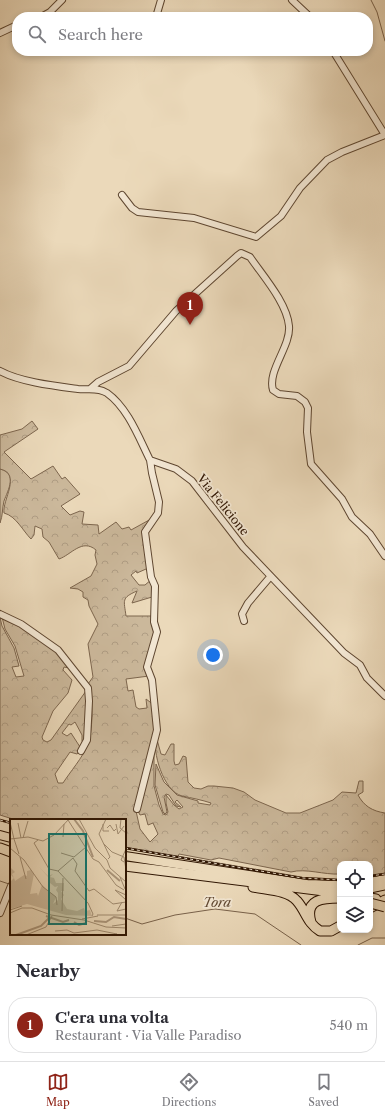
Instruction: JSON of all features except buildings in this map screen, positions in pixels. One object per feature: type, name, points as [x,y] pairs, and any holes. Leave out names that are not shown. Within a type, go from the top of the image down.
[{"type":"highway","points":[[0,841],[10,845]]},
{"type":"highway","points":[[0,848],[10,852]]},
{"type":"highway","points":[[126,866],[337,892]]},
{"type":"highway","points":[[126,872],[337,898]]},
{"type":"highway","points":[[238,885],[289,895],[298,902],[312,925],[320,931],[325,932],[337,927]]},
{"type":"highway","points":[[373,887],[385,885]]},
{"type":"highway","points":[[312,925],[309,914],[313,904],[321,898],[337,898]]},
{"type":"highway","points":[[377,900],[385,907]]},
{"type":"main road","points":[[0,835],[10,838]]},
{"type":"main road","points":[[126,856],[307,884],[337,885]]},
{"type":"main road","points":[[373,881],[385,879]]},
{"type":"street","points":[[50,12],[62,0]]},
{"type":"street","points":[[157,12],[161,0]]},
{"type":"street","points":[[292,0],[305,12]]},
{"type":"street","points":[[0,33],[12,27]]},
{"type":"street","points":[[122,195],[132,208],[138,212],[194,218],[256,237],[281,216],[300,188],[327,160],[342,152],[385,135],[336,56]]},
{"type":"street","points":[[90,389],[98,382],[129,366],[176,311],[237,256],[241,253],[246,254],[250,257],[280,301],[288,318],[289,333],[273,376],[273,390],[277,393],[297,396],[305,402],[308,408],[307,432],[311,464],[342,499],[352,517],[370,534],[385,556]]},
{"type":"street","points":[[0,371],[18,378],[37,382],[79,389],[98,389],[114,399],[130,420],[150,460],[160,502],[158,513],[146,532],[151,577],[155,586],[154,622],[157,632],[147,667],[152,680],[157,730],[137,809]]},
{"type":"street","name":"Via Felicione","points":[[150,460],[176,469],[192,481],[243,547],[344,654],[360,665],[367,678],[385,696]]},
{"type":"street","points":[[244,621],[242,614],[248,603],[270,577]]},
{"type":"street","points":[[0,614],[21,624],[58,650],[88,688],[89,701],[87,740],[81,751]]},
{"type":"street","points":[[0,912],[10,889]]},
{"type":"green space","points":[[32,421],[38,429],[4,452],[31,479],[53,466],[62,479],[65,477],[80,494],[61,506],[70,515],[80,511],[84,512],[82,524],[98,525],[99,534],[116,522],[122,529],[129,527],[131,530],[151,519],[146,535],[151,576],[146,569],[137,573],[136,571],[131,575],[139,585],[145,585],[152,579],[152,597],[132,603],[137,591],[128,596],[124,603],[126,616],[154,616],[155,636],[147,662],[149,676],[126,679],[128,691],[133,690],[136,707],[139,709],[147,708],[146,699],[154,705],[154,737],[136,811],[140,829],[150,842],[158,834],[153,823],[148,825],[145,814],[140,815],[138,811],[154,744],[154,786],[163,814],[166,815],[168,812],[166,795],[174,805],[179,809],[183,807],[177,800],[175,802],[181,807],[176,806],[169,795],[166,794],[164,797],[167,812],[165,814],[163,812],[155,785],[156,764],[164,782],[169,787],[160,770],[157,760],[155,743],[156,736],[161,754],[165,755],[171,744],[174,744],[175,765],[179,764],[183,756],[186,757],[188,782],[194,788],[201,789],[208,786],[214,786],[233,788],[244,792],[255,800],[286,813],[300,813],[333,800],[342,792],[356,793],[359,781],[363,781],[363,792],[358,795],[360,799],[376,811],[385,813],[385,873],[373,875],[373,861],[337,861],[337,874],[334,874],[303,871],[291,872],[219,858],[211,860],[179,854],[178,857],[126,847],[126,819],[13,819],[0,815],[0,617],[2,626],[14,648],[19,666],[12,667],[16,677],[24,676],[15,646],[5,629],[2,617],[4,615],[27,627],[56,650],[67,662],[69,668],[64,667],[63,670],[72,680],[68,693],[53,711],[42,737],[43,740],[47,742],[51,740],[86,691],[88,691],[89,722],[85,746],[82,741],[82,735],[75,722],[71,725],[69,724],[62,733],[67,736],[71,733],[82,750],[77,754],[70,752],[55,774],[58,783],[63,783],[83,755],[91,733],[92,706],[88,684],[93,677],[88,644],[98,624],[89,606],[88,600],[83,597],[83,592],[78,589],[70,588],[91,576],[97,564],[95,555],[96,550],[86,546],[81,547],[59,559],[49,542],[43,537],[42,529],[35,526],[34,535],[31,539],[16,520],[4,513],[10,488],[10,476],[0,469],[0,435],[22,429]],"holes":[[[175,793],[211,803],[210,805],[198,803],[198,801],[177,795]]]},
{"type":"green space","points":[[0,469],[9,474],[10,482],[4,501],[0,523]]},
{"type":"waterway","points":[[371,0],[377,12],[385,41]]},
{"type":"waterway","name":"Tora","points":[[0,881],[9,884]]},
{"type":"waterway","name":"Tora","points":[[126,918],[142,924],[175,915],[215,909],[255,914],[301,945]]},
{"type":"waterway","name":"Tora","points":[[358,945],[372,938],[385,938]]},
{"type":"railway","points":[[0,820],[10,823]]},
{"type":"railway","points":[[126,848],[302,878],[337,880]]},
{"type":"railway","points":[[373,876],[385,874]]},
{"type":"place","name":"C'era una volta","points":[[190,325]]}]
